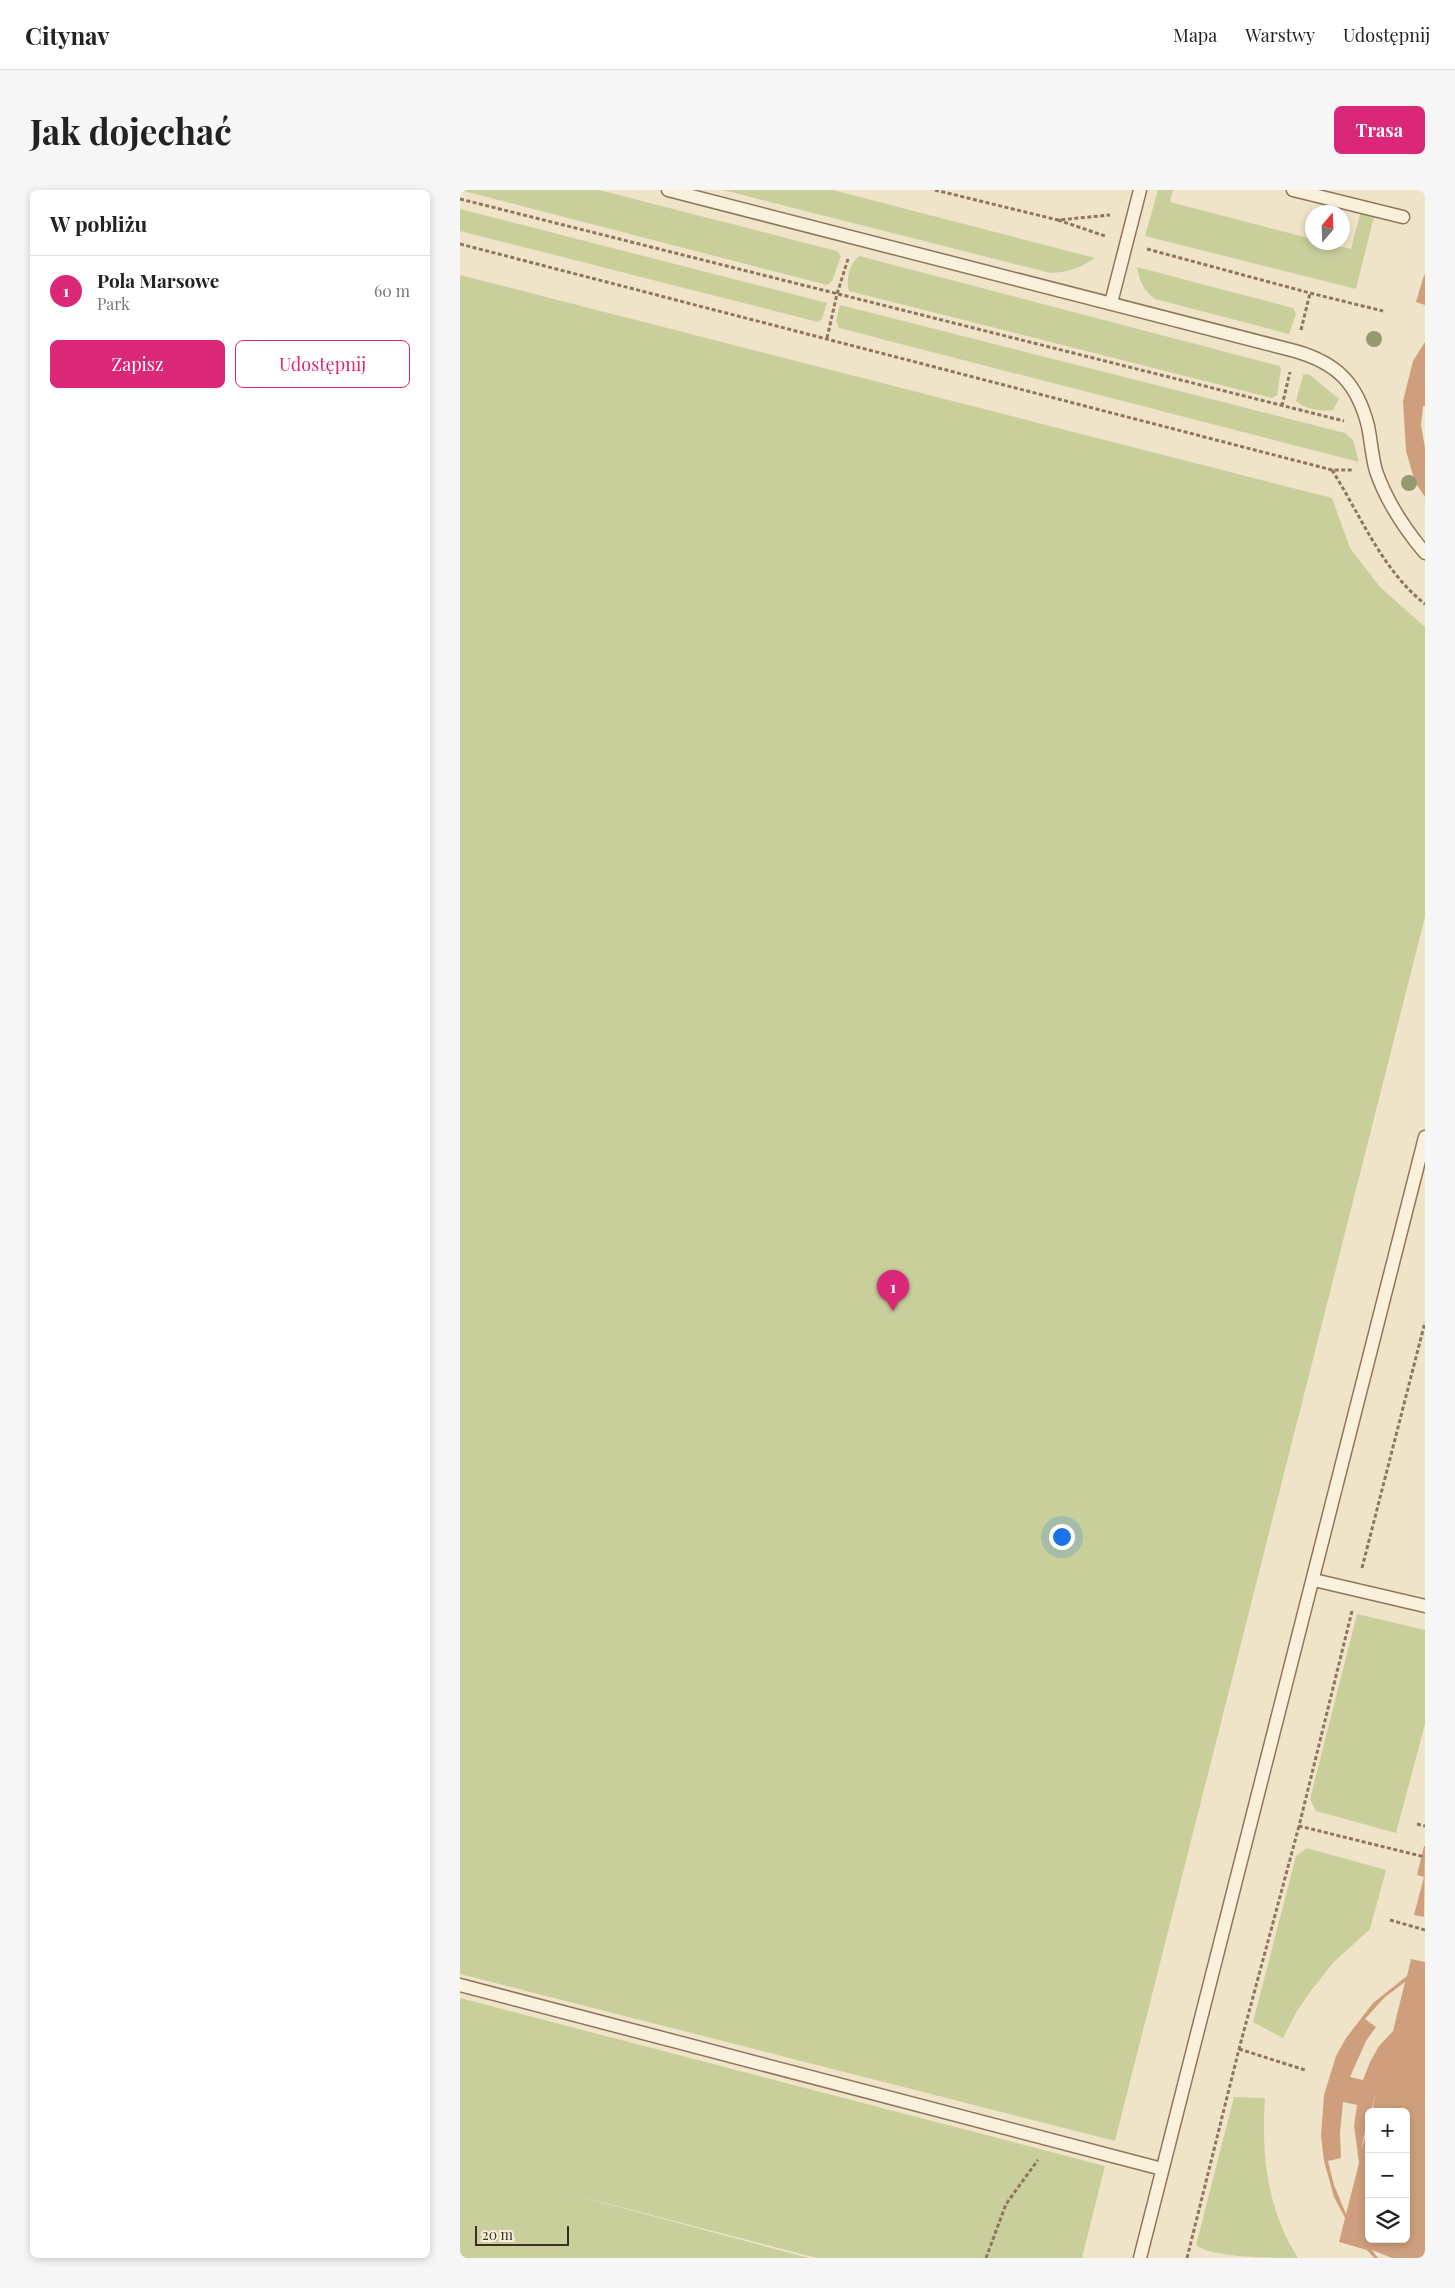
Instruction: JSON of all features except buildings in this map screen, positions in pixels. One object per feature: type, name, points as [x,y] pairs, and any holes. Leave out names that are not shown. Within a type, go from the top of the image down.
[{"type":"lane","points":[[668,190],[1295,351],[1328,363],[1349,384],[1362,408],[1368,427],[1376,470],[1396,517],[1425,553]]},
{"type":"lane","points":[[1111,303],[1140,190]]},
{"type":"lane","points":[[1293,190],[1403,217]]},
{"type":"lane","points":[[1140,2258],[1314,1580],[1425,1137]]},
{"type":"lane","points":[[1314,1580],[1425,1606]]},
{"type":"lane","points":[[460,1985],[1162,2169]]},
{"type":"path","points":[[935,190],[1058,220],[1126,243],[1383,311]]},
{"type":"path","points":[[460,199],[1368,427]]},
{"type":"path","points":[[1058,220],[1134,212]]},
{"type":"path","points":[[827,338],[837,294],[855,238]]},
{"type":"path","points":[[460,244],[1332,470],[1376,470]]},
{"type":"path","points":[[1332,470],[1355,507],[1381,556],[1425,604]]},
{"type":"path","points":[[1187,2258],[1239,2049],[1299,1826],[1425,1322]]},
{"type":"path","points":[[1417,1824],[1425,1826]]},
{"type":"path","points":[[1299,1826],[1425,1857]]},
{"type":"path","points":[[1390,1920],[1425,1930]]},
{"type":"path","points":[[1239,2049],[1304,2070]]},
{"type":"path","points":[[986,2258],[1006,2204],[1053,2140]]},
{"type":"green space","points":[[460,190],[599,190],[837,251],[841,256],[832,281],[827,285]]},
{"type":"green space","points":[[723,190],[833,190],[1095,258],[1074,269],[1050,273]]},
{"type":"green space","points":[[1158,190],[1173,190],[1170,202],[1305,237],[1305,250],[1350,250],[1360,214],[1374,217],[1356,289],[1145,236]]},
{"type":"green space","points":[[460,209],[827,303],[822,319],[818,322],[460,231]]},
{"type":"green space","points":[[859,256],[1280,366],[1277,395],[1272,398],[849,291],[849,272]]},
{"type":"green space","points":[[1137,267],[1293,308],[1296,314],[1289,334],[1155,299],[1143,285]]},
{"type":"green space","points":[[460,275],[1332,498],[1350,548],[1380,587],[1425,627],[1425,917],[1115,2141],[460,1974]]},
{"type":"green space","points":[[840,305],[1345,433],[1353,440],[1359,462],[839,328],[836,321]]},
{"type":"green space","points":[[1309,374],[1339,399],[1333,410],[1313,409],[1296,401],[1303,375]]},
{"type":"green space","points":[[1357,1614],[1425,1630],[1425,1724],[1396,1833],[1316,1811],[1310,1799]]},
{"type":"green space","points":[[1307,1848],[1386,1870],[1370,1929],[1334,1962],[1313,1988],[1297,2011],[1283,2038],[1253,2022],[1296,1856]]},
{"type":"green space","points":[[460,1998],[1105,2166],[1082,2258],[817,2258],[563,2192],[809,2258],[460,2258]]},
{"type":"green space","points":[[1234,2097],[1265,2098],[1264,2139],[1268,2181],[1279,2220],[1298,2258],[1229,2255],[1215,2253],[1196,2245]]},
{"type":"place","name":"Pola Marsowe","points":[[893,1311]]}]
